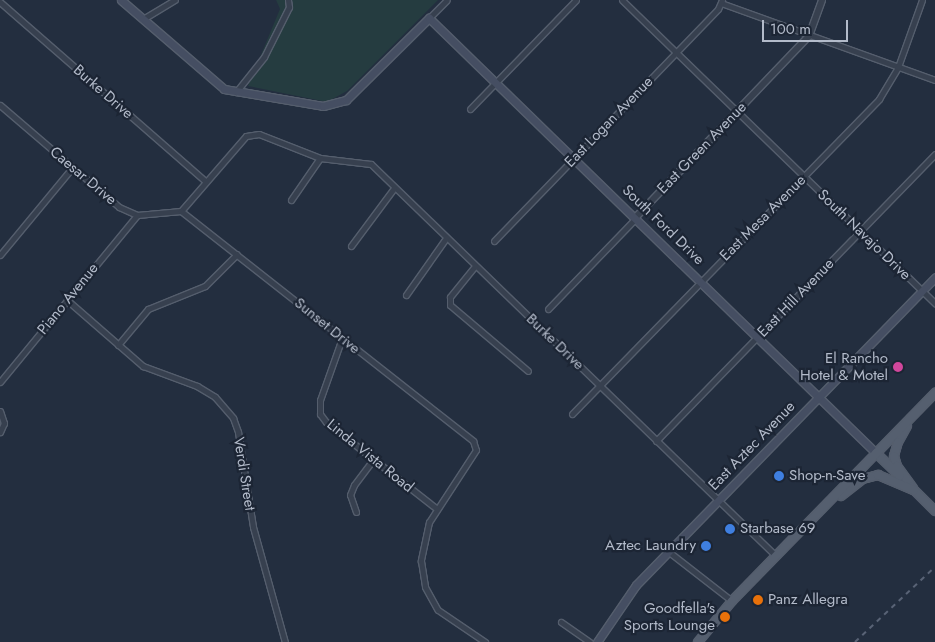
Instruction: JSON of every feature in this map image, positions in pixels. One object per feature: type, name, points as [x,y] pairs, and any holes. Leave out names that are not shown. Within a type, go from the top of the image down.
[{"type":"main road","points":[[122,0],[224,89],[323,106],[341,102],[371,78],[429,18]]},
{"type":"main road","name":"South Ford Drive","points":[[429,18],[820,395],[876,453]]},
{"type":"main road","name":"East Aztec Avenue","points":[[596,642],[636,586],[935,276]]},
{"type":"main road","points":[[698,642],[732,601],[935,392]]},
{"type":"main road","points":[[914,490],[897,466],[895,448],[926,402]]},
{"type":"main road","points":[[876,453],[935,511]]},
{"type":"main road","points":[[802,530],[849,489],[871,476],[886,476],[914,490]]},
{"type":"street","points":[[142,19],[175,0]]},
{"type":"street","points":[[235,92],[264,58],[289,7],[288,0]]},
{"type":"street","points":[[429,18],[447,0]]},
{"type":"street","points":[[470,109],[576,0]]},
{"type":"street","name":"South Navajo Drive","points":[[622,0],[935,303]]},
{"type":"street","name":"East Green Avenue","points":[[548,309],[809,36],[822,0]]},
{"type":"street","name":"East Mesa Avenue","points":[[572,414],[879,99],[898,67],[922,0]]},
{"type":"street","name":"Burke Drive","points":[[0,2],[205,181]]},
{"type":"street","points":[[722,2],[809,36],[935,80]]},
{"type":"street","name":"East Logan Avenue","points":[[494,241],[722,2]]},
{"type":"street","name":"Caesar Drive","points":[[0,105],[119,207],[137,215]]},
{"type":"street","points":[[137,215],[181,211],[236,144],[259,134],[320,158],[291,200]]},
{"type":"street","name":"East Hill Avenue","points":[[656,441],[935,154]]},
{"type":"street","name":"Burke Drive","points":[[320,158],[370,164],[776,556]]},
{"type":"street","points":[[0,255],[72,168]]},
{"type":"street","points":[[351,246],[394,188]]},
{"type":"street","name":"Sunset Drive","points":[[181,211],[473,441],[476,450],[437,509]]},
{"type":"street","name":"Piano Avenue","points":[[0,382],[137,215]]},
{"type":"street","points":[[406,295],[446,238]]},
{"type":"street","points":[[118,345],[148,309],[205,286],[238,254]]},
{"type":"street","points":[[475,266],[450,297],[450,305],[528,371]]},
{"type":"street","name":"Verdi Street","points":[[67,300],[143,366],[197,386],[215,397],[232,418],[238,432],[253,527],[285,642]]},
{"type":"street","name":"Linda Vista Road","points":[[342,338],[320,400],[320,414],[373,460],[437,509]]},
{"type":"street","points":[[0,411],[4,423],[0,432]]},
{"type":"street","points":[[356,512],[350,495],[354,485],[373,460]]},
{"type":"street","points":[[437,509],[424,535],[422,561],[425,587],[438,610],[485,642]]},
{"type":"street","points":[[669,552],[732,601]]},
{"type":"street","points":[[561,622],[590,642]]},
{"type":"green space","points":[[276,0],[438,0],[347,91],[327,102],[248,86],[280,9]]},
{"type":"railway","points":[[855,642],[935,567]]},
{"type":"place","name":"El Rancho Hotel & Motel","points":[[898,367]]},
{"type":"place","name":"Shop-n-Save","points":[[779,476]]},
{"type":"place","name":"Starbase 69","points":[[730,529]]},
{"type":"place","name":"Aztec Laundry","points":[[706,546]]},
{"type":"place","name":"Panz Allegra","points":[[758,600]]},
{"type":"place","name":"Goodfella's Sports Lounge","points":[[725,617]]}]
